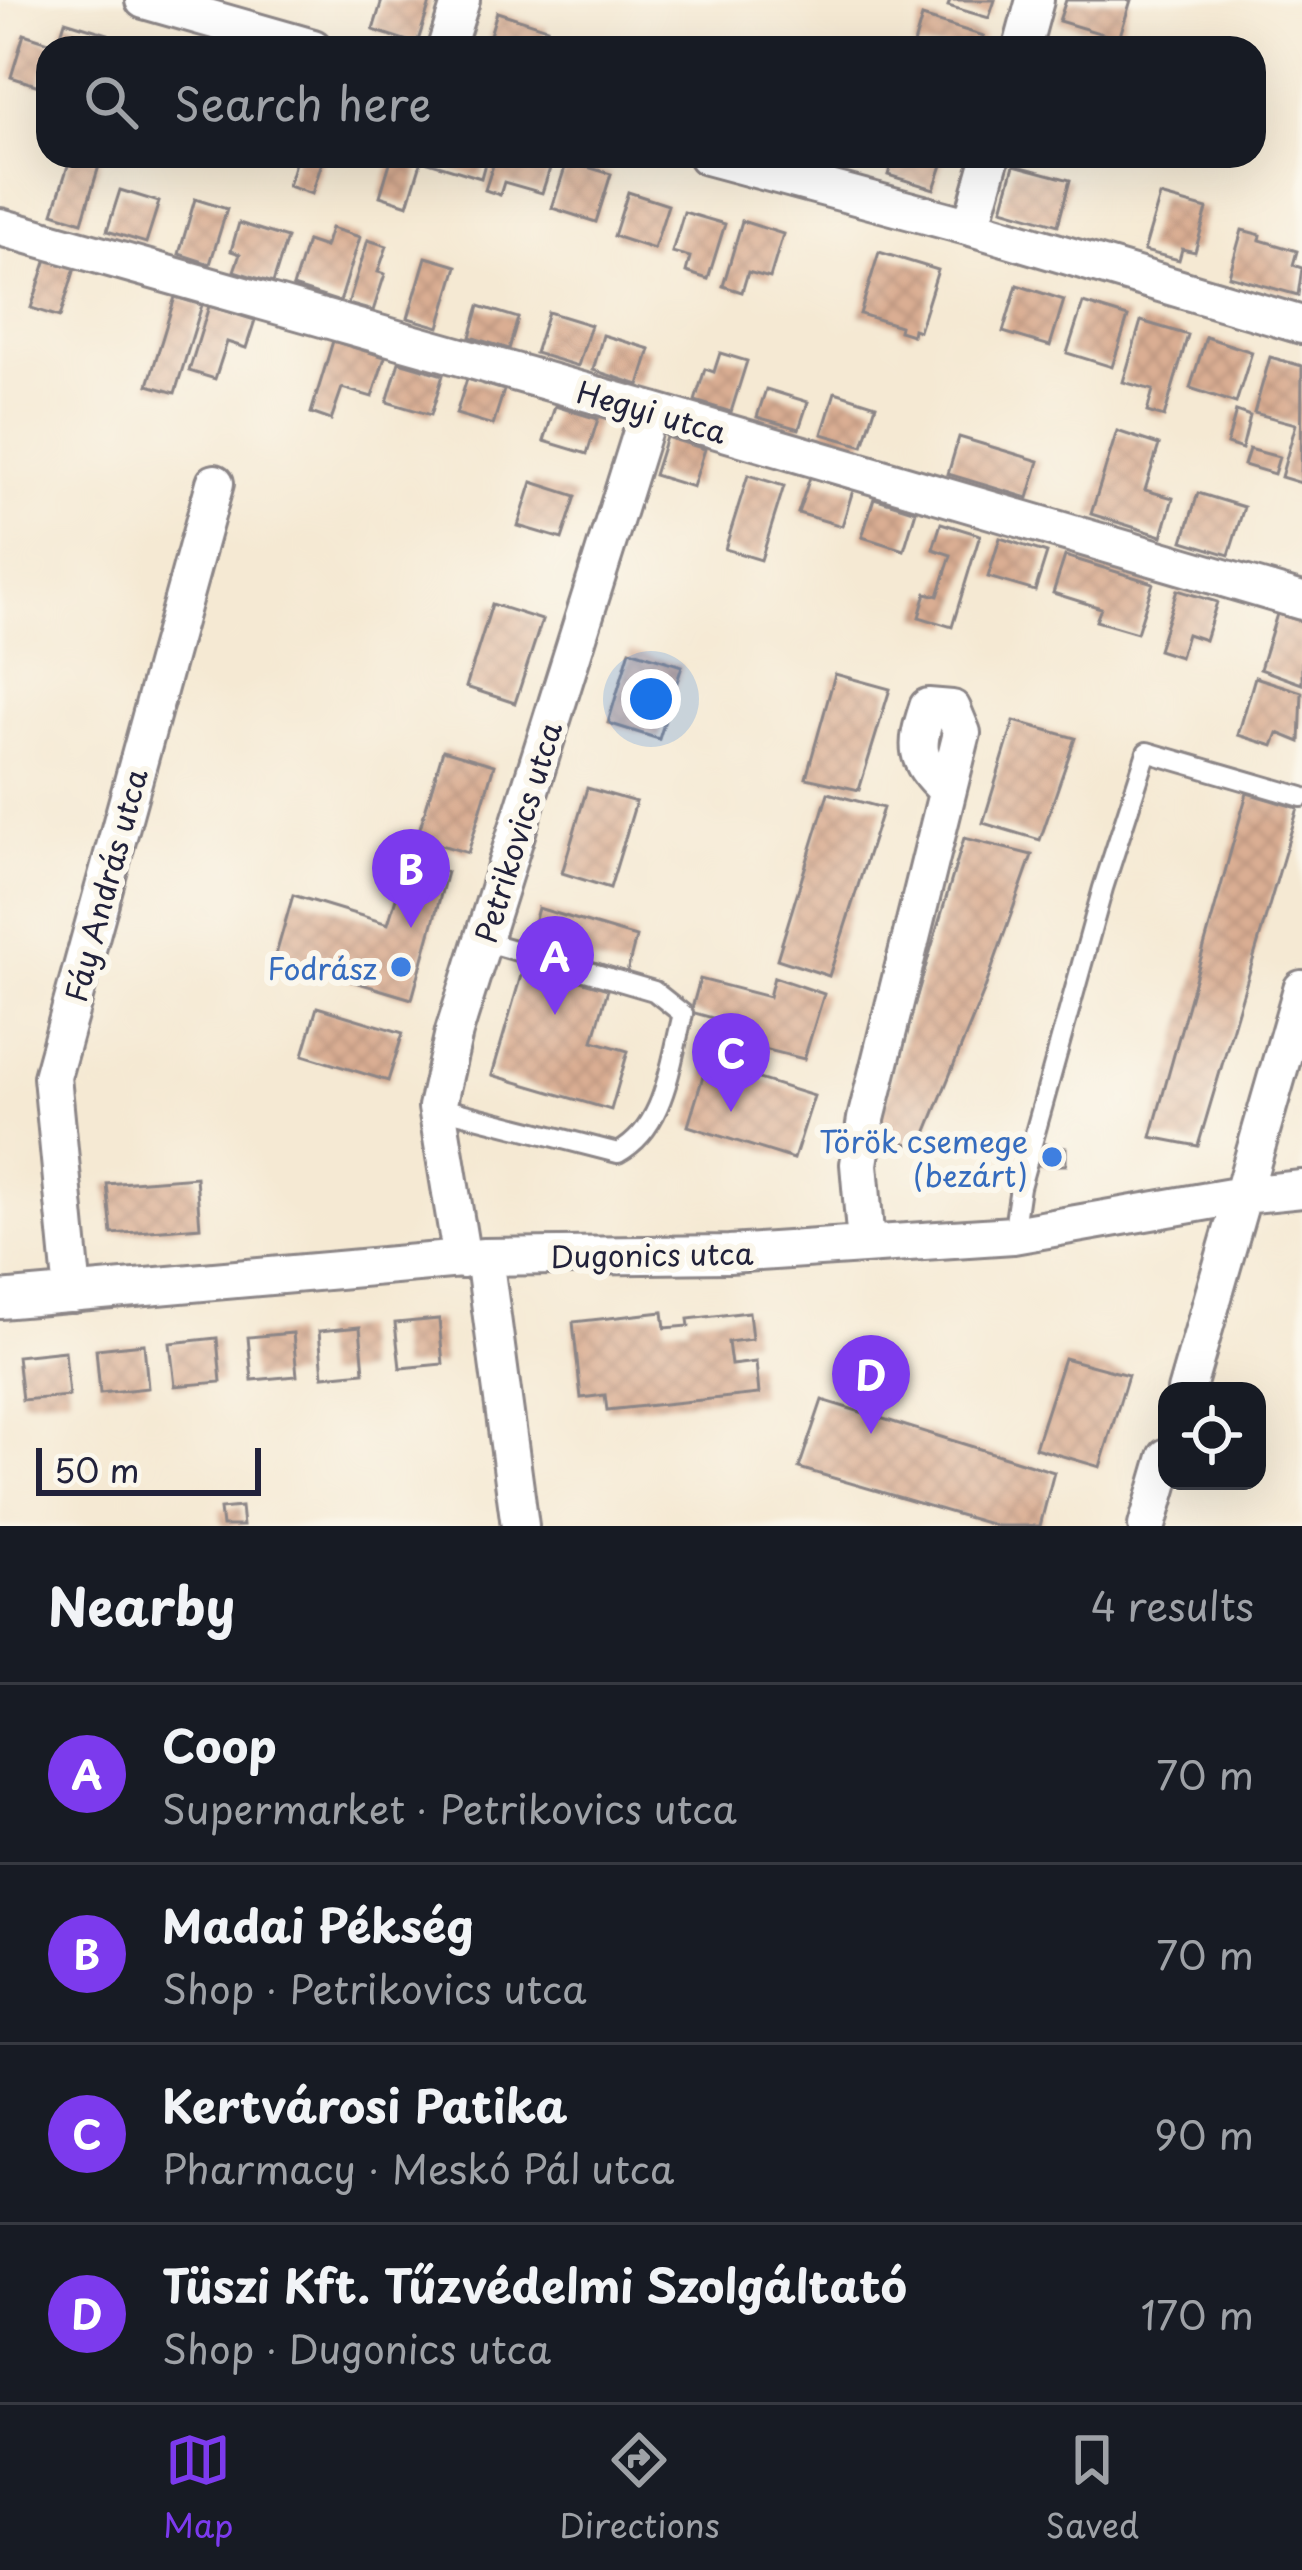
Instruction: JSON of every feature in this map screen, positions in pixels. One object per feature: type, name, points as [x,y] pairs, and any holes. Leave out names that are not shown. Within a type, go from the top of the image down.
[{"type":"street","points":[[144,0],[271,36]]},
{"type":"street","points":[[450,36],[460,0]]},
{"type":"street","points":[[1025,36],[1035,0]]},
{"type":"street","points":[[752,168],[971,227],[1302,326]]},
{"type":"street","points":[[971,227],[988,168]]},
{"type":"street","name":"Hegyi utca","points":[[0,227],[1302,601]]},
{"type":"street","name":"Petrikovics utca","points":[[520,1526],[473,1259],[437,1107],[454,1032],[649,410]]},
{"type":"street","name":"Fáy András utca","points":[[73,1294],[52,1077],[215,483]]},
{"type":"street","points":[[866,1244],[860,1164],[866,1119],[962,733]]},
{"type":"street","points":[[1189,1382],[1302,989]]},
{"type":"street","name":"Dugonics utca","points":[[0,1300],[473,1259],[729,1254],[1013,1234],[1302,1189]]},
{"type":"street","points":[[1147,1526],[1158,1488]]},
{"type":"lane","points":[[1013,1234],[1020,1187],[1090,934],[1147,752],[1302,797]]},
{"type":"lane","points":[[437,1107],[618,1153],[636,1143],[656,1118],[683,1014],[654,991],[483,941]]},
{"type":"building","points":[[382,0],[431,0],[420,36],[373,30]]},
{"type":"building","points":[[950,0],[995,0],[989,18],[948,6]]},
{"type":"building","points":[[1066,0],[1131,0],[1120,36],[1059,21]]},
{"type":"building","points":[[497,12],[547,28],[544,36],[490,36]]},
{"type":"building","points":[[922,17],[984,36],[916,36]]},
{"type":"building","points":[[65,21],[108,34],[107,36],[61,36]]},
{"type":"building","points":[[24,34],[36,38],[36,85],[11,77]]},
{"type":"building","points":[[67,168],[98,168],[82,222],[53,213]]},
{"type":"building","points":[[293,168],[320,168],[312,194],[288,186]]},
{"type":"building","points":[[388,168],[419,168],[408,205],[380,196]]},
{"type":"building","points":[[448,168],[484,168],[481,178]]},
{"type":"building","points":[[492,168],[550,168],[542,193],[504,182],[500,195],[485,190]]},
{"type":"building","points":[[565,168],[611,174],[596,222],[552,208]]},
{"type":"building","points":[[890,168],[941,168],[934,189],[888,175]]},
{"type":"building","points":[[1013,168],[1070,180],[1058,225],[1002,209]]},
{"type":"building","points":[[120,190],[159,202],[146,243],[107,231]]},
{"type":"building","points":[[628,192],[668,205],[654,249],[614,236]]},
{"type":"building","points":[[1160,196],[1207,209],[1195,252],[1182,249],[1179,260],[1144,251]]},
{"type":"building","points":[[195,199],[227,209],[210,264],[179,254]]},
{"type":"building","points":[[684,212],[725,224],[708,279],[686,272],[690,257],[672,252]]},
{"type":"building","points":[[742,221],[783,234],[770,278],[748,272],[742,292],[723,286]]},
{"type":"building","points":[[239,223],[287,238],[273,283],[234,271],[240,254],[231,251]]},
{"type":"building","points":[[331,228],[360,237],[340,302],[293,287],[307,241],[325,247]]},
{"type":"building","points":[[1242,230],[1297,251],[1293,265],[1302,268],[1298,295],[1229,276]]},
{"type":"building","points":[[368,240],[387,246],[378,272],[385,274],[373,311],[348,304]]},
{"type":"building","points":[[879,252],[938,270],[919,331],[913,329],[912,335],[899,331],[900,326],[860,314]]},
{"type":"building","points":[[426,257],[457,266],[439,327],[408,318]]},
{"type":"building","points":[[47,259],[75,268],[60,317],[31,308]]},
{"type":"building","points":[[1017,285],[1064,300],[1050,346],[1003,332]]},
{"type":"building","points":[[175,297],[202,305],[175,393],[148,385]]},
{"type":"building","points":[[1083,303],[1128,317],[1112,367],[1067,353]]},
{"type":"building","points":[[209,306],[255,320],[246,348],[227,342],[215,379],[189,371]]},
{"type":"building","points":[[479,306],[518,318],[509,349],[470,337]]},
{"type":"building","points":[[548,312],[591,325],[578,366],[535,353]]},
{"type":"building","points":[[1141,321],[1188,335],[1164,417],[1147,412],[1153,390],[1123,382]]},
{"type":"building","points":[[603,335],[650,349],[639,385],[593,370]]},
{"type":"building","points":[[1206,337],[1252,352],[1236,403],[1190,388]]},
{"type":"building","points":[[333,341],[385,357],[372,397],[342,388],[331,420],[311,413]]},
{"type":"building","points":[[720,353],[747,361],[731,412],[695,401],[705,369],[714,372]]},
{"type":"building","points":[[1270,357],[1302,366],[1301,483],[1281,477],[1296,424],[1254,413]]},
{"type":"building","points":[[399,362],[443,375],[431,415],[387,402]]},
{"type":"building","points":[[467,379],[504,390],[493,425],[456,414]]},
{"type":"building","points":[[766,389],[808,402],[799,429],[757,417]]},
{"type":"building","points":[[835,392],[876,405],[863,446],[822,434]]},
{"type":"building","points":[[555,406],[598,419],[587,454],[544,441]]},
{"type":"building","points":[[1236,411],[1250,416],[1242,449],[1227,444]]},
{"type":"building","points":[[1117,431],[1159,445],[1145,490],[1173,498],[1162,536],[1091,514]]},
{"type":"building","points":[[666,437],[705,449],[693,487],[654,475]]},
{"type":"building","points":[[959,437],[1039,461],[1028,498],[948,474]]},
{"type":"building","points":[[1249,449],[1279,457],[1274,474],[1244,465]]},
{"type":"building","points":[[748,475],[784,486],[761,560],[725,549]]},
{"type":"building","points":[[810,477],[853,490],[842,526],[798,513]]},
{"type":"building","points":[[532,482],[576,496],[562,539],[518,526]]},
{"type":"building","points":[[1198,493],[1244,507],[1229,555],[1183,541]]},
{"type":"building","points":[[874,498],[916,511],[904,550],[862,537]]},
{"type":"building","points":[[941,523],[980,535],[952,627],[919,617],[926,593],[938,596],[951,555],[933,549]]},
{"type":"building","points":[[1000,538],[1047,553],[1035,591],[988,577]]},
{"type":"building","points":[[1065,556],[1153,583],[1137,633],[1096,621],[1101,608],[1053,593]]},
{"type":"building","points":[[1177,590],[1217,602],[1205,640],[1187,634],[1180,657],[1158,650]]},
{"type":"building","points":[[492,604],[542,620],[515,703],[466,687]]},
{"type":"building","points":[[1277,614],[1302,621],[1302,684],[1260,669]]},
{"type":"building","points":[[630,650],[682,666],[659,739],[608,723]]},
{"type":"building","points":[[835,674],[890,689],[859,790],[806,778]]},
{"type":"building","points":[[1255,677],[1302,692],[1300,742],[1278,733],[1273,746],[1238,735]]},
{"type":"building","points":[[1014,721],[1075,738],[1040,840],[983,823]]},
{"type":"building","points":[[443,750],[494,765],[468,853],[417,838]]},
{"type":"building","points":[[587,788],[636,802],[610,888],[562,873]]},
{"type":"building","points":[[828,793],[883,808],[829,976],[777,959]]},
{"type":"building","points":[[1247,793],[1298,808],[1198,1146],[1151,1137]]},
{"type":"building","points":[[964,838],[1032,855],[984,991],[920,1148],[876,1133]]},
{"type":"building","points":[[408,859],[447,872],[412,999],[275,958],[293,895],[388,924]]},
{"type":"building","points":[[538,908],[636,937],[627,972],[529,942]]},
{"type":"building","points":[[524,965],[608,989],[593,1041],[628,1051],[611,1110],[492,1075]]},
{"type":"building","points":[[774,977],[824,994],[804,1059],[744,1044],[749,1028],[691,1012],[700,979],[769,997]]},
{"type":"building","points":[[317,1007],[403,1033],[388,1081],[303,1055]]},
{"type":"building","points":[[707,1063],[814,1096],[794,1159],[688,1126]]},
{"type":"building","name":"Török csemege (bezárt)","points":[[1041,1143],[1066,1148],[1066,1165],[1037,1165]]},
{"type":"building","points":[[196,1177],[200,1227],[112,1234],[107,1184]]},
{"type":"building","points":[[663,1312],[665,1328],[689,1326],[688,1319],[749,1312],[752,1339],[728,1342],[731,1365],[756,1362],[759,1394],[607,1410],[605,1395],[581,1398],[573,1322]]},
{"type":"building","points":[[439,1319],[443,1364],[400,1368],[395,1323]]},
{"type":"building","points":[[360,1327],[364,1372],[323,1376],[319,1331]]},
{"type":"building","points":[[293,1333],[297,1376],[252,1380],[248,1337]]},
{"type":"building","points":[[217,1338],[221,1382],[175,1386],[170,1343]]},
{"type":"building","points":[[144,1344],[148,1388],[100,1393],[96,1349]]},
{"type":"building","points":[[65,1351],[69,1396],[22,1400],[17,1356]]},
{"type":"building","points":[[1064,1358],[1128,1375],[1100,1467],[1035,1448]]},
{"type":"building","points":[[822,1400],[1054,1472],[1040,1526],[997,1526],[799,1468]]},
{"type":"building","points":[[241,1507],[243,1526],[222,1526],[220,1509]]},
{"type":"place","name":"Madai Pékség","points":[[411,928]]},
{"type":"place","name":"Fodrász","points":[[401,967]]},
{"type":"place","name":"Coop","points":[[555,1015]]},
{"type":"place","name":"Kertvárosi Patika","points":[[731,1112]]},
{"type":"place","name":"Török csemege (bezárt)","points":[[1052,1157]]},
{"type":"place","name":"Tüszi Kft. Tűzvédelmi Szolgáltató","points":[[871,1434]]}]
